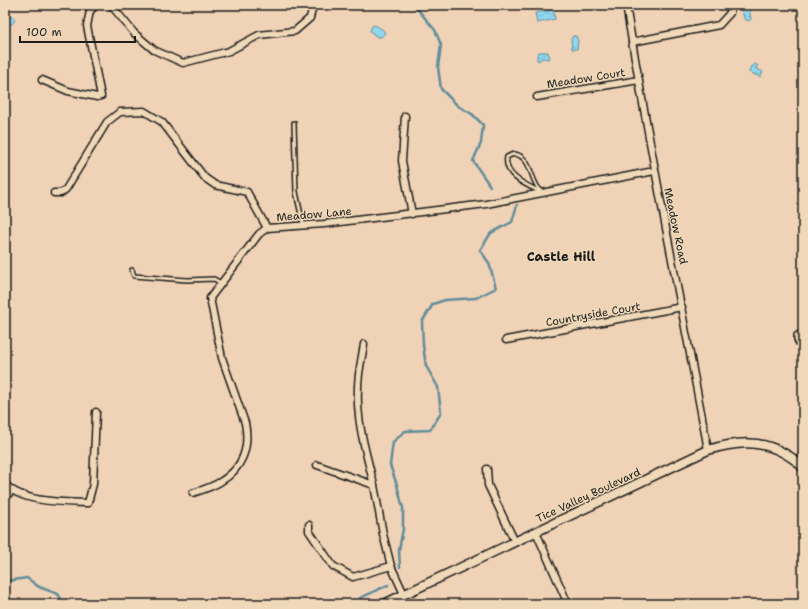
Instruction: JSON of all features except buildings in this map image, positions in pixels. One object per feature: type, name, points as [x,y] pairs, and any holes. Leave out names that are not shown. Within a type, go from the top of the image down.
[{"type":"street","points":[[42,80],[68,91],[97,97],[101,96],[87,26],[90,11],[96,5]]},
{"type":"street","points":[[111,5],[134,34],[154,50],[183,63],[229,51],[259,35],[295,31],[310,18],[313,5]]},
{"type":"street","name":"Meadow Road","points":[[626,5],[654,171],[682,307],[708,450]]},
{"type":"street","points":[[632,42],[719,25],[730,13],[730,5]]},
{"type":"street","name":"Meadow Court","points":[[537,96],[639,80]]},
{"type":"street","points":[[54,193],[60,193],[66,189],[107,122],[120,112],[144,111],[162,122],[205,178],[215,185],[247,192],[267,228]]},
{"type":"street","points":[[405,116],[402,161],[412,214]]},
{"type":"street","name":"Meadow Lane","points":[[193,493],[220,482],[238,468],[244,457],[247,444],[245,423],[222,358],[210,298],[259,234],[267,228],[303,224],[324,224],[486,204],[654,171]]},
{"type":"street","name":"Countryside Court","points":[[506,340],[682,307]]},
{"type":"street","points":[[364,344],[358,386],[361,433],[374,485],[383,534],[391,566],[404,594]]},
{"type":"street","points":[[5,484],[11,491],[40,499],[88,503],[93,484],[96,412]]},
{"type":"street","name":"Tice Valley Boulevard","points":[[384,604],[708,450],[721,446],[742,443],[765,444],[792,458],[803,468]]},
{"type":"street","points":[[317,465],[374,485]]},
{"type":"street","points":[[488,469],[488,485],[515,542]]},
{"type":"street","points":[[5,499],[11,491]]},
{"type":"street","points":[[309,525],[309,531],[333,566],[353,577],[391,566]]},
{"type":"street","points":[[536,532],[568,604]]},
{"type":"lane","points":[[294,123],[296,192],[303,224]]},
{"type":"lane","points":[[511,154],[516,154],[524,158],[537,186],[543,193],[528,186],[512,175],[508,169],[507,157],[511,154]]},
{"type":"lane","points":[[132,270],[134,276],[187,280],[214,279],[221,283]]},
{"type":"lane","points":[[803,336],[799,333],[796,335],[798,344],[803,345]]},
{"type":"water","points":[[749,8],[751,19],[749,21],[744,19],[742,10]]},
{"type":"water","points":[[553,10],[555,19],[537,23],[535,13]]},
{"type":"water","points":[[9,17],[13,17],[15,20],[12,24],[9,24],[6,27],[5,21]]},
{"type":"water","points":[[375,25],[385,33],[381,37],[377,37],[370,31],[372,26]]},
{"type":"water","points":[[573,36],[576,36],[578,41],[577,49],[572,49],[571,39]]},
{"type":"water","points":[[539,52],[548,52],[550,58],[543,58],[538,61],[537,55]]},
{"type":"water","points":[[756,64],[758,66],[755,68],[763,72],[760,77],[749,72],[751,66],[753,67],[753,65]]},
{"type":"waterway","points":[[414,5],[435,30],[441,45],[438,67],[441,89],[458,106],[472,114],[483,125],[481,143],[473,161],[490,186]]},
{"type":"waterway","points":[[400,567],[399,550],[403,529],[403,508],[390,465],[393,442],[405,431],[430,430],[441,413],[438,387],[426,366],[422,322],[433,304],[445,300],[476,298],[496,288],[489,263],[480,250],[491,233],[512,222],[517,205]]},
{"type":"waterway","points":[[5,580],[27,578],[39,587],[58,594],[64,604]]},
{"type":"waterway","points":[[360,598],[388,585]]},
{"type":"district","name":"Castle Hill","points":[[561,256]]}]
